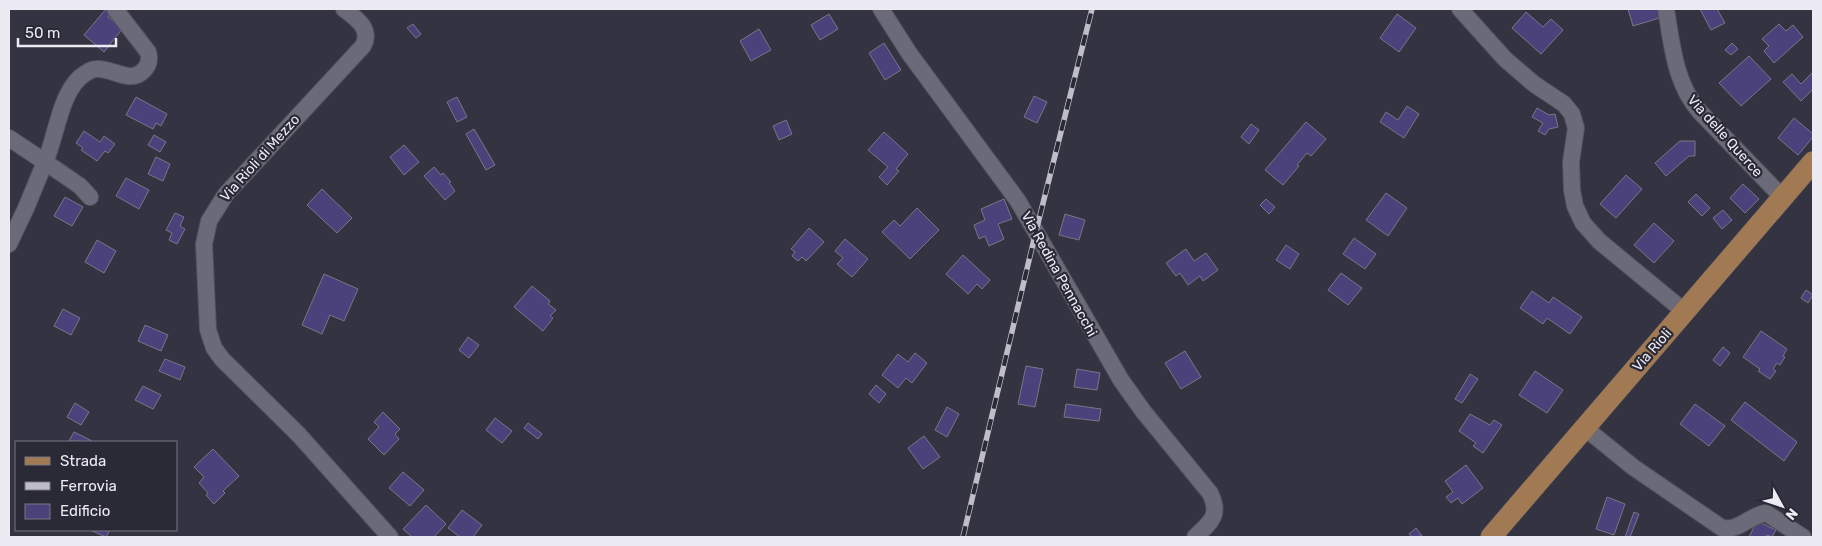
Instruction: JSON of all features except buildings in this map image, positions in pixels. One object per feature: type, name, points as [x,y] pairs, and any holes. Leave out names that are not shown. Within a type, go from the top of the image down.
[{"type":"main road","name":"Via Rioli","points":[[1491,537],[1813,162]]},
{"type":"street","points":[[9,244],[45,162],[67,95],[88,71],[96,69],[123,75],[135,75],[142,72],[147,65],[148,52],[115,9]]},
{"type":"street","name":"Via Rioli di Mezzo","points":[[344,9],[358,20],[365,29],[366,37],[364,43],[224,197],[209,221],[204,244],[208,324],[211,341],[222,359],[291,427],[390,537]]},
{"type":"street","name":"Via Redina Pennacchi","points":[[881,9],[909,53],[1018,201],[1121,380],[1143,411],[1210,493],[1215,504],[1214,516],[1210,523],[1195,537]]},
{"type":"street","points":[[1460,9],[1505,59],[1534,84],[1567,107],[1572,114],[1576,128],[1571,162],[1572,190],[1575,206],[1583,223],[1599,240],[1685,312]]},
{"type":"street","name":"Via delle Querce","points":[[1666,9],[1677,68],[1689,99],[1783,198]]},
{"type":"street","points":[[9,138],[80,186],[90,197]]},
{"type":"street","points":[[1585,428],[1633,467],[1722,528],[1734,528],[1766,513],[1803,537]]},
{"type":"railway","points":[[963,537],[1036,231],[1092,9]]}]
